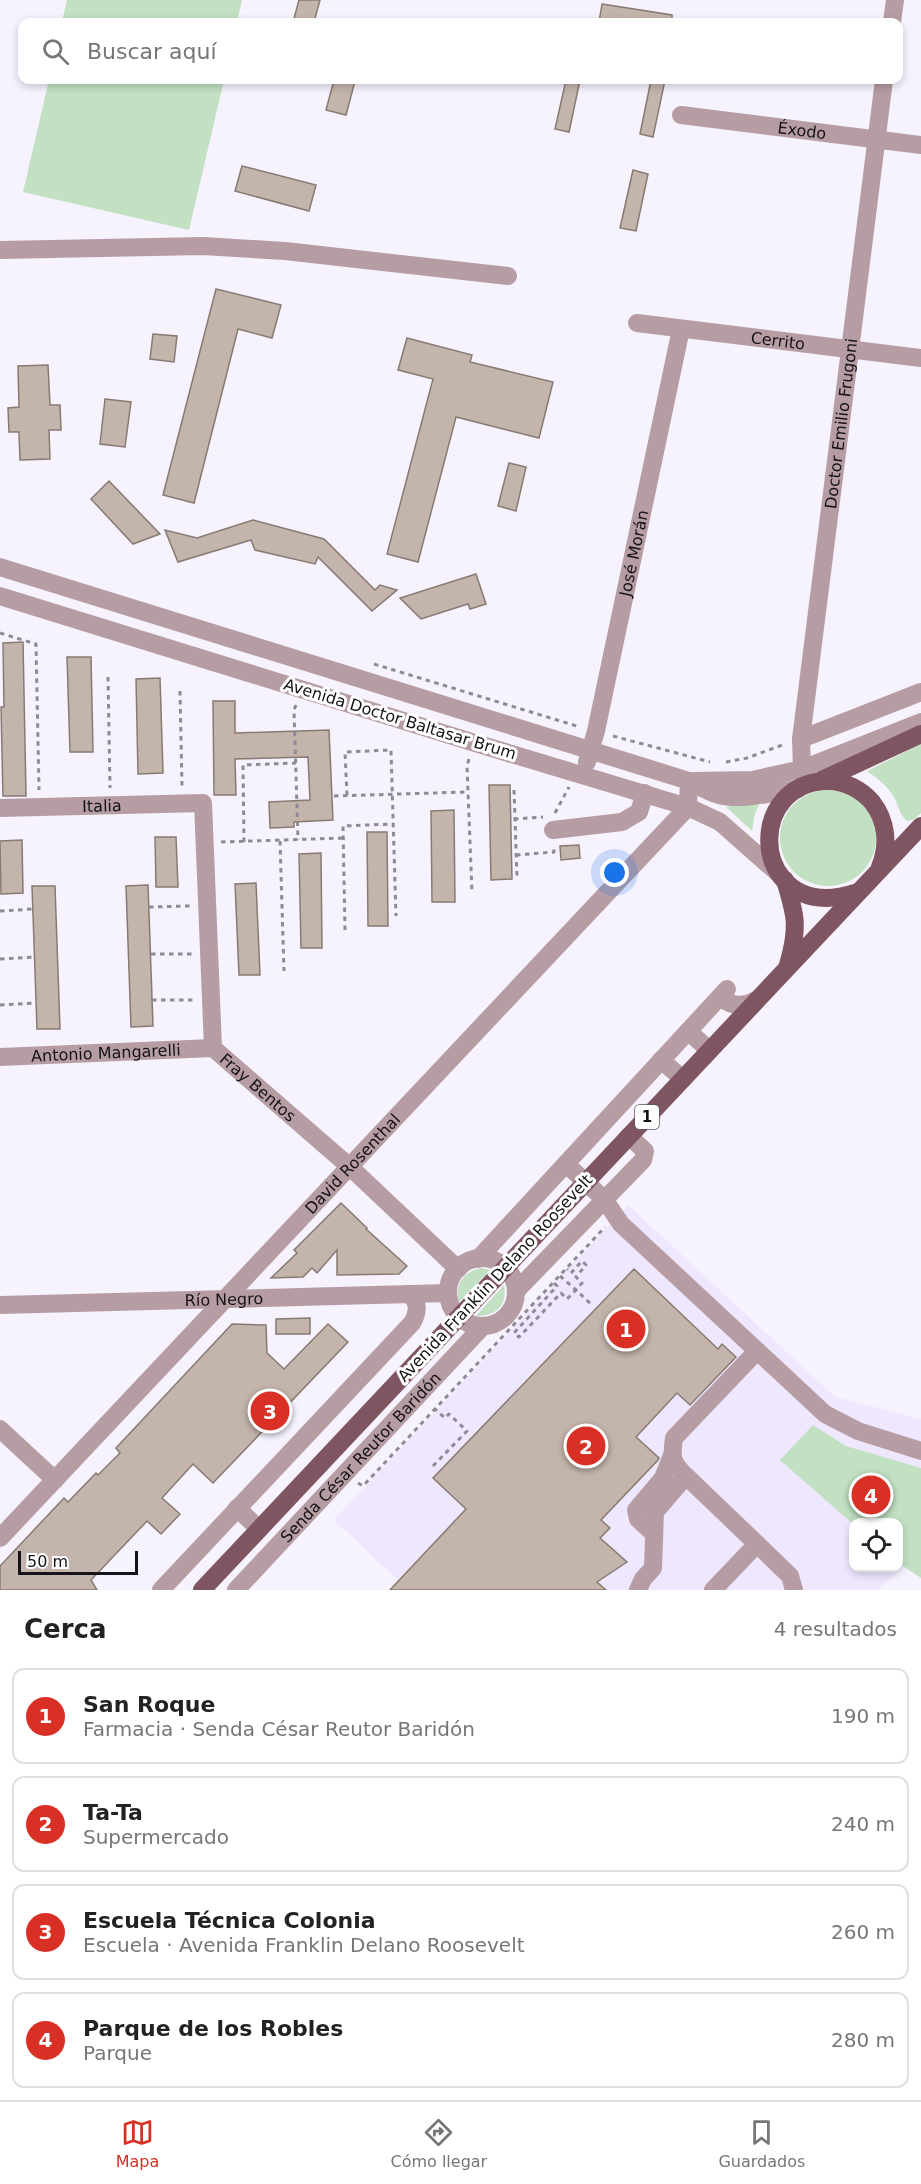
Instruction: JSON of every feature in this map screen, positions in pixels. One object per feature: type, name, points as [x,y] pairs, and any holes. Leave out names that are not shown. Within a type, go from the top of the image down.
[{"type":"main road","points":[[788,966],[794,944],[796,923],[792,902],[772,858],[769,845],[769,832],[778,807],[798,789],[921,734]]},
{"type":"main road","points":[[817,782],[830,781],[850,786],[867,796],[875,807],[882,818],[886,838],[884,857],[878,871]]},
{"type":"main road","name":"Avenida Franklin Delano Roosevelt","points":[[202,1590],[921,826]]},
{"type":"main road","points":[[783,878],[795,888],[813,897],[834,898],[858,892]]},
{"type":"street","points":[[893,18],[895,0]]},
{"type":"street","name":"Doctor Emilio Frugoni","points":[[802,769],[801,739],[883,84]]},
{"type":"street","name":"Éxodo","points":[[681,115],[921,145]]},
{"type":"street","points":[[0,250],[203,246],[285,251],[508,276]]},
{"type":"street","name":"Cerrito","points":[[637,323],[921,358]]},
{"type":"street","name":"José Morán","points":[[583,776],[596,731],[681,329]]},
{"type":"street","name":"Avenida Doctor Baltasar Brum","points":[[0,567],[689,781],[718,795],[729,797],[798,789]]},
{"type":"street","name":"Avenida Doctor Baltasar Brum","points":[[0,596],[688,807],[720,822],[783,878]]},
{"type":"street","points":[[801,739],[921,692]]},
{"type":"street","name":"Avenida Doctor Baltasar Brum","points":[[689,781],[752,780],[802,769],[921,722]]},
{"type":"street","points":[[688,807],[689,781]]},
{"type":"street","points":[[553,823],[622,822],[639,812],[645,793]]},
{"type":"street","name":"Italia","points":[[0,808],[203,803]]},
{"type":"street","name":"Fray Bentos","points":[[203,803],[213,1048],[350,1167],[458,1269]]},
{"type":"street","name":"David Rosenthal","points":[[0,1538],[688,807]]},
{"type":"street","name":"Avenida Franklin Delano Roosevelt","points":[[478,1259],[723,993],[731,1004],[744,1005],[756,1000]]},
{"type":"street","points":[[688,1031],[709,1050]]},
{"type":"street","name":"Antonio Mangarelli","points":[[0,1057],[213,1048]]},
{"type":"street","points":[[661,1060],[682,1079]]},
{"type":"street","points":[[516,1291],[643,1160],[645,1151],[629,1136]]},
{"type":"street","points":[[566,1164],[604,1199],[621,1224],[825,1414],[858,1431],[921,1451]]},
{"type":"street","points":[[478,1259],[493,1260],[505,1267],[513,1278],[516,1291],[514,1305],[507,1316],[497,1323],[483,1326],[473,1325],[459,1317],[452,1308],[448,1293],[452,1278],[458,1269],[467,1262],[478,1259]]},
{"type":"street","name":"Río Negro","points":[[0,1305],[448,1293]]},
{"type":"street","name":"Avenida Franklin Delano Roosevelt","points":[[161,1590],[412,1323],[416,1317],[417,1304],[408,1294]]},
{"type":"street","name":"Senda César Reutor Baridón","points":[[236,1590],[483,1326]]},
{"type":"street","points":[[654,1534],[638,1519],[636,1510],[663,1478],[672,1455],[674,1438],[757,1351]]},
{"type":"street","points":[[0,1429],[55,1480]]},
{"type":"street","points":[[342,1440],[361,1457]]},
{"type":"street","points":[[672,1455],[674,1465],[790,1576],[794,1590]]},
{"type":"street","points":[[638,1590],[643,1579],[653,1568],[655,1512],[686,1476]]},
{"type":"street","points":[[237,1508],[259,1529]]},
{"type":"street","points":[[278,1509],[297,1525]]},
{"type":"street","points":[[713,1590],[757,1544]]},
{"type":"path","points":[[0,633],[36,644],[39,807]]},
{"type":"path","points":[[370,662],[596,731],[717,764],[747,758],[801,739]]},
{"type":"path","points":[[108,677],[110,805]]},
{"type":"path","points":[[298,840],[294,710],[302,689]]},
{"type":"path","points":[[180,691],[183,804]]},
{"type":"path","points":[[472,893],[467,766],[475,743]]},
{"type":"path","points":[[347,795],[345,752],[391,750],[396,915]]},
{"type":"path","points":[[244,842],[243,765],[296,763]]},
{"type":"path","points":[[553,823],[569,786],[583,776]]},
{"type":"path","points":[[514,790],[517,878]]},
{"type":"path","points":[[334,796],[468,792]]},
{"type":"path","points":[[345,930],[343,826],[393,824]]},
{"type":"path","points":[[204,843],[344,838]]},
{"type":"path","points":[[280,841],[284,971]]},
{"type":"path","points":[[149,907],[207,906]]},
{"type":"path","points":[[0,911],[33,909]]},
{"type":"path","points":[[151,954],[209,954]]},
{"type":"path","points":[[0,959],[35,957]]},
{"type":"path","points":[[152,1000],[211,999]]},
{"type":"path","points":[[0,1005],[36,1003]]},
{"type":"path","points":[[344,1475],[363,1486],[603,1229]]},
{"type":"path","points":[[554,1283],[557,1286],[514,1333],[519,1337],[561,1293],[567,1299],[582,1283],[576,1277],[586,1266],[582,1261],[571,1273],[567,1269]]},
{"type":"path","points":[[560,1276],[592,1305]]},
{"type":"path","points":[[433,1466],[466,1431],[448,1414],[445,1418],[435,1409]]},
{"type":"shaded area","points":[[628,1205],[835,1397],[921,1419],[921,1578],[903,1567],[903,1518],[849,1518],[849,1572],[898,1572],[878,1590],[606,1590],[493,1481],[400,1582],[334,1520]]},
{"type":"green space","points":[[67,0],[242,0],[238,18],[63,18]]},
{"type":"green space","points":[[48,84],[223,84],[189,230],[23,192]]},
{"type":"green space","points":[[921,744],[921,813],[913,820],[907,821],[902,816],[890,791],[867,771]]},
{"type":"green space","points":[[828,790],[847,793],[862,804],[873,819],[876,838],[873,857],[862,872],[847,883],[828,886],[809,883],[794,872],[783,857],[780,838],[783,819],[794,804],[809,793]]},
{"type":"green space","points":[[761,801],[755,813],[752,831],[726,807]]},
{"type":"green space","points":[[482,1268],[490,1270],[459,1302],[458,1290],[462,1279],[470,1272]]},
{"type":"green space","points":[[504,1285],[504,1299],[499,1308],[489,1314],[476,1316]]},
{"type":"green space","points":[[813,1425],[846,1446],[921,1468],[921,1578],[903,1566],[903,1518],[849,1518],[849,1520],[780,1460]]},
{"type":"building","points":[[299,0],[320,0],[315,18],[294,18]]},
{"type":"building","points":[[602,4],[672,15],[672,18],[600,18]]},
{"type":"building","points":[[333,84],[354,84],[346,115],[326,110]]},
{"type":"building","points":[[565,84],[579,84],[569,132],[555,129]]},
{"type":"building","points":[[650,84],[664,84],[653,137],[640,134]]},
{"type":"building","points":[[242,166],[316,185],[309,211],[235,191]]},
{"type":"building","points":[[633,170],[648,174],[636,231],[620,228]]},
{"type":"building","points":[[216,289],[281,305],[272,338],[238,329],[194,503],[163,495]]},
{"type":"building","points":[[153,334],[177,336],[174,362],[150,359]]},
{"type":"building","points":[[407,338],[472,355],[470,362],[553,382],[539,438],[456,417],[418,562],[387,554],[433,379],[398,370]]},
{"type":"building","points":[[48,365],[50,405],[60,405],[61,430],[49,430],[50,459],[20,460],[19,432],[9,432],[8,408],[19,407],[18,366]]},
{"type":"building","points":[[105,399],[131,402],[125,447],[100,444]]},
{"type":"building","points":[[509,463],[526,467],[516,511],[498,506]]},
{"type":"building","points":[[109,481],[160,534],[133,544],[91,499]]},
{"type":"building","points":[[253,520],[324,539],[375,590],[380,585],[397,590],[372,611],[318,557],[315,564],[255,550],[251,540],[178,562],[165,530],[197,538]]},
{"type":"building","points":[[476,574],[486,604],[470,609],[468,604],[421,619],[400,598]]},
{"type":"building","points":[[23,642],[26,796],[3,796],[1,707],[4,707],[3,643]]},
{"type":"building","points":[[67,657],[91,657],[93,752],[70,752]]},
{"type":"building","points":[[160,678],[163,773],[138,774],[136,679]]},
{"type":"building","points":[[213,701],[235,701],[235,733],[329,730],[333,820],[294,822],[294,827],[270,828],[269,802],[310,800],[308,757],[235,759],[236,795],[214,795]]},
{"type":"building","points":[[489,785],[510,785],[512,879],[491,880]]},
{"type":"building","points":[[454,810],[455,902],[432,902],[431,811]]},
{"type":"building","points":[[367,832],[387,832],[388,926],[368,926]]},
{"type":"building","points":[[155,837],[176,837],[178,887],[156,887]]},
{"type":"building","points":[[22,840],[23,893],[1,894],[0,841]]},
{"type":"building","points":[[579,845],[580,858],[561,860],[560,846]]},
{"type":"building","points":[[321,853],[322,948],[301,948],[299,854]]},
{"type":"building","points":[[256,883],[260,975],[239,975],[235,884]]},
{"type":"building","points":[[148,885],[153,1026],[131,1027],[126,886]]},
{"type":"building","points":[[32,886],[55,886],[60,1029],[37,1029]]},
{"type":"building","points":[[341,1203],[407,1266],[399,1274],[337,1275],[337,1250],[317,1273],[312,1268],[303,1277],[271,1278],[297,1253],[294,1250]]},
{"type":"building","points":[[634,1269],[718,1349],[722,1344],[736,1357],[690,1405],[677,1393],[636,1437],[659,1458],[601,1520],[610,1528],[600,1538],[627,1562],[597,1582],[606,1590],[390,1590],[466,1509],[433,1478]]},
{"type":"building","points":[[310,1318],[310,1334],[276,1334],[276,1319]]},
{"type":"building","points":[[232,1324],[266,1325],[267,1353],[284,1369],[328,1324],[348,1342],[213,1483],[193,1464],[162,1498],[180,1514],[161,1534],[147,1521],[91,1580],[97,1590],[0,1590],[0,1566],[64,1498],[68,1502],[96,1473],[98,1475],[120,1453],[116,1448]]},
{"type":"place","name":"San Roque","points":[[626,1329]]},
{"type":"place","name":"Escuela Técnica Colonia","points":[[270,1411]]},
{"type":"place","name":"Ta-Ta","points":[[586,1446]]},
{"type":"place","name":"Parque de los Robles","points":[[871,1495]]}]
